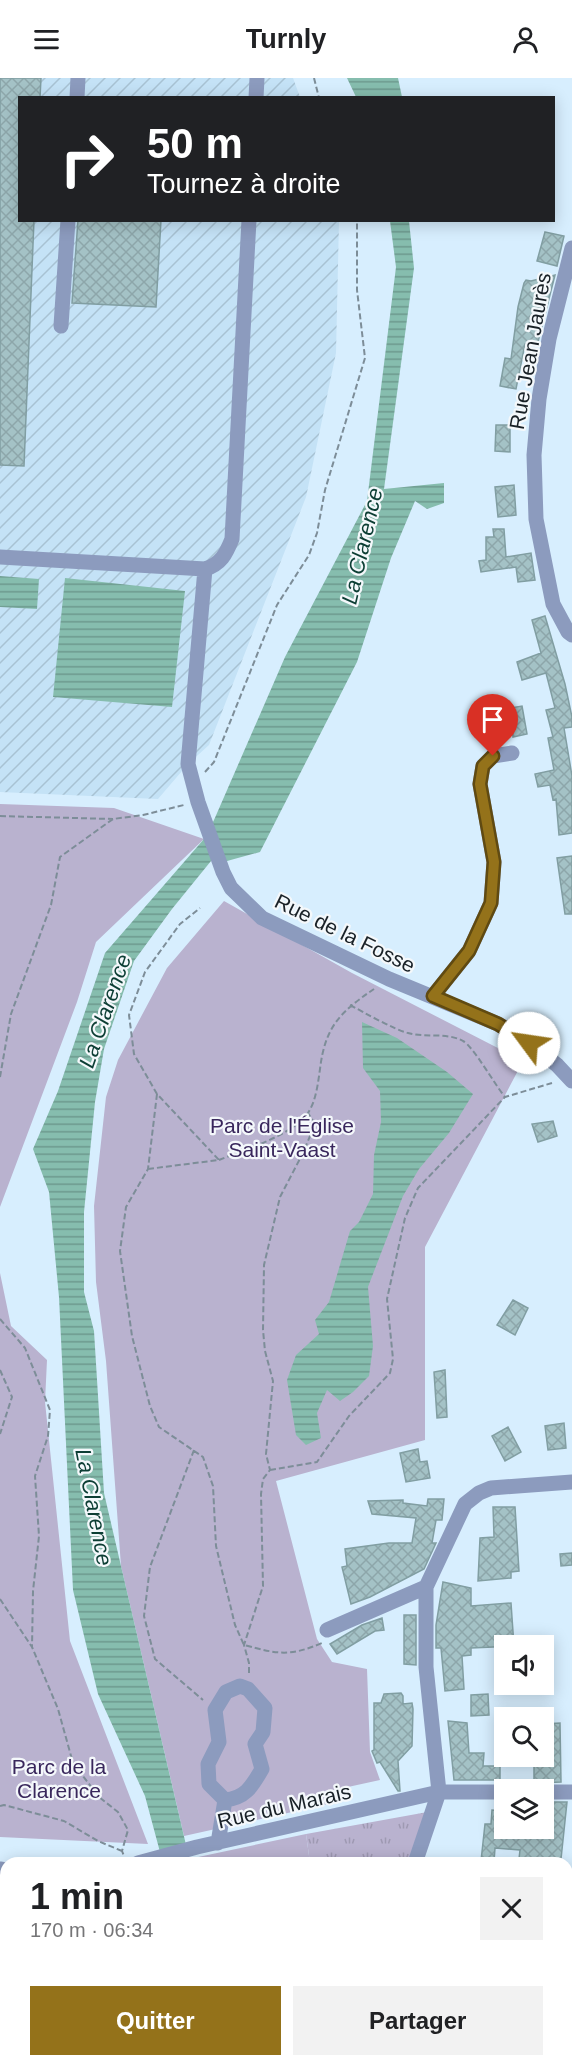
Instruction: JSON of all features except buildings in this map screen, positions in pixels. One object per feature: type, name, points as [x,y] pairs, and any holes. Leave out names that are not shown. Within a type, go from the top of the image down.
[{"type":"street","points":[[77,96],[78,78]]},
{"type":"street","points":[[256,96],[257,78]]},
{"type":"street","points":[[61,326],[68,222]]},
{"type":"street","points":[[0,557],[205,569],[215,566],[225,555],[232,539],[249,222]]},
{"type":"street","name":"Rue Jean Jaurès","points":[[572,248],[549,339],[539,399],[534,456],[536,519],[554,604],[568,632],[572,635]]},
{"type":"street","name":"Rue de la Fosse","points":[[205,569],[188,764],[198,802],[231,888],[262,918],[389,979],[498,1024],[529,1043],[557,1065],[572,1081]]},
{"type":"street","points":[[433,996],[469,951],[491,903],[494,862],[480,784],[483,766],[493,756],[512,753]]},
{"type":"street","points":[[417,1857],[439,1792],[426,1667],[426,1587],[465,1504],[479,1493],[491,1488],[572,1482]]},
{"type":"street","points":[[327,1630],[426,1587]]},
{"type":"street","points":[[240,1686],[248,1689],[265,1708],[262,1732],[255,1744],[262,1769],[251,1788],[237,1799],[225,1800],[209,1784],[208,1764],[219,1742],[215,1710],[226,1692],[240,1686]]},
{"type":"street","name":"Rue du Marais","points":[[161,1857],[439,1792],[494,1792]]},
{"type":"street","points":[[554,1792],[572,1792]]},
{"type":"street","points":[[218,1843],[225,1800]]},
{"type":"path","points":[[314,78],[318,96]]},
{"type":"path","points":[[194,783],[214,762],[277,605],[309,555],[317,533],[325,490],[365,358],[357,290],[357,222]]},
{"type":"path","points":[[0,816],[113,819],[143,815],[198,802]]},
{"type":"path","points":[[0,1077],[11,1014],[51,905],[60,857],[113,819]]},
{"type":"path","points":[[200,908],[180,924],[145,972],[129,1015],[134,1054],[157,1094],[219,1160]]},
{"type":"path","points":[[148,1169],[219,1160],[288,1132],[308,1113],[318,1088],[322,1055],[331,1028],[350,1005],[389,979]]},
{"type":"path","points":[[350,1005],[408,1033],[442,1036],[464,1041],[473,1050],[505,1097]]},
{"type":"path","points":[[244,1645],[263,1586],[261,1494],[263,1479],[270,1470],[317,1462],[349,1416],[390,1373],[393,1359],[387,1299],[405,1218],[418,1188],[505,1097],[555,1082]]},
{"type":"path","points":[[157,1094],[148,1169],[126,1207],[120,1251],[132,1336],[150,1406],[159,1427],[203,1457],[213,1486],[216,1546],[235,1625],[249,1663],[248,1689]]},
{"type":"path","points":[[270,1470],[266,1454],[273,1381],[265,1351],[263,1330],[264,1264],[280,1197],[315,1124],[308,1113]]},
{"type":"path","points":[[0,1319],[25,1348],[50,1410],[48,1436],[35,1476],[39,1536],[33,1591],[32,1647]]},
{"type":"path","points":[[0,1371],[12,1397],[0,1434]]},
{"type":"path","points":[[194,1450],[150,1567],[144,1616],[154,1659],[215,1710]]},
{"type":"path","points":[[0,1599],[32,1647],[58,1709],[72,1763],[99,1797],[118,1812],[128,1830],[122,1851],[125,1857]]},
{"type":"path","points":[[244,1645],[273,1653],[300,1653],[328,1640],[327,1630]]},
{"type":"path","points":[[0,1806],[4,1805],[64,1821],[98,1841],[122,1851]]},
{"type":"shaded area","points":[[0,78],[293,78],[300,96],[18,96],[18,222],[339,222],[336,353],[306,497],[209,745],[188,764],[158,799],[0,792]]},
{"type":"green space","points":[[0,804],[114,808],[204,839],[96,942],[77,1002],[0,1207]]},
{"type":"green space","name":"Parc de l'Église Saint-Vaast","points":[[224,901],[352,973],[523,1061],[425,1247],[425,1440],[276,1481],[317,1639],[332,1662],[367,1669],[370,1752],[380,1780],[325,1792],[328,1804],[184,1836],[121,1566],[106,1361],[96,1282],[94,1206],[106,1097],[118,1060],[167,968]]},
{"type":"green space","name":"Parc de la Clarence","points":[[0,1273],[11,1326],[47,1360],[45,1402],[70,1641],[148,1844],[0,1837]]},
{"type":"green space","points":[[433,1811],[417,1857],[309,1857],[306,1834]]},
{"type":"green space","points":[[306,1834],[309,1857],[198,1857]]},
{"type":"water","points":[[347,78],[398,78],[402,96],[356,96]]},
{"type":"water","name":"La Clarence","points":[[390,222],[409,222],[414,268],[384,489],[444,483],[444,503],[427,509],[415,501],[391,558],[357,662],[260,852],[227,861],[211,861],[134,961],[104,1049],[95,1102],[84,1212],[84,1292],[94,1331],[104,1493],[186,1845],[183,1857],[157,1857],[160,1852],[145,1796],[98,1694],[73,1590],[59,1297],[49,1192],[33,1149],[58,1091],[105,953],[204,839],[285,657],[367,501],[396,267]]},
{"type":"water","points":[[0,576],[39,579],[37,609],[0,607]]},
{"type":"water","points":[[65,578],[185,591],[172,707],[53,697]]},
{"type":"water","points":[[362,1022],[397,1038],[447,1072],[473,1094],[449,1133],[419,1169],[403,1196],[368,1287],[373,1346],[369,1376],[340,1401],[327,1390],[317,1413],[321,1438],[306,1445],[296,1435],[287,1380],[296,1355],[319,1334],[315,1320],[329,1302],[350,1231],[359,1222],[373,1194],[374,1155],[381,1122],[380,1091],[363,1068]]},
{"type":"route","points":[[493,756],[483,766],[480,784],[494,862],[491,903],[469,951],[433,996],[498,1024],[529,1043]]}]
